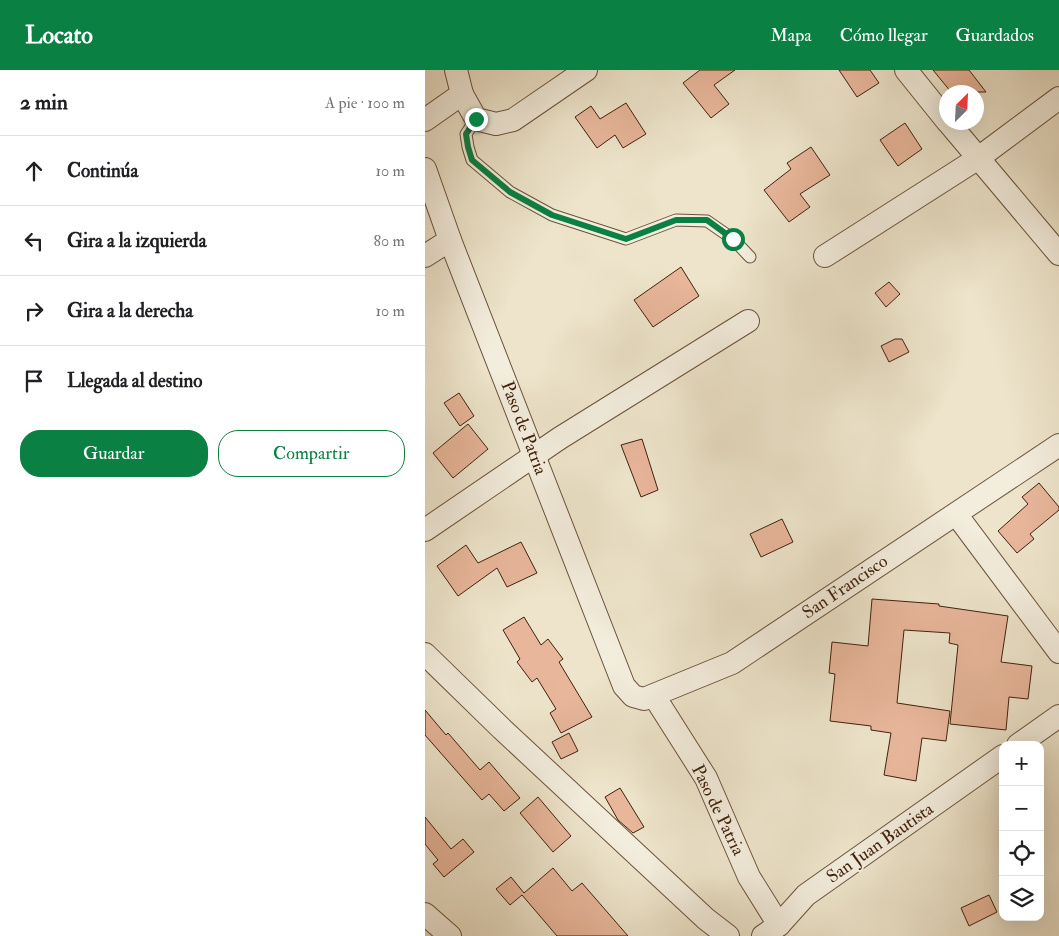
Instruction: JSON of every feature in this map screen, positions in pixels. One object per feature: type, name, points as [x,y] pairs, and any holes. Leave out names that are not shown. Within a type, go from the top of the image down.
[{"type":"street","points":[[456,70],[462,94],[476,119],[496,124],[513,120],[586,70]]},
{"type":"street","points":[[906,70],[939,112]]},
{"type":"street","points":[[425,120],[462,94]]},
{"type":"street","points":[[825,256],[977,159],[1059,98]]},
{"type":"street","points":[[953,130],[1059,254]]},
{"type":"street","name":"Paso de Patria","points":[[425,169],[439,204],[450,240],[624,686]]},
{"type":"street","points":[[425,256],[450,240]]},
{"type":"street","points":[[425,530],[560,438],[748,321]]},
{"type":"street","name":"San Francisco","points":[[624,686],[633,696],[644,700],[732,663],[1059,445]]},
{"type":"street","points":[[956,514],[1059,652]]},
{"type":"street","points":[[425,654],[509,736],[699,912],[728,936]]},
{"type":"street","name":"Paso de Patria","points":[[655,696],[706,778],[771,930]]},
{"type":"street","points":[[1025,741],[1059,716]]},
{"type":"street","name":"San Juan Bautista","points":[[771,930],[806,895],[999,759]]},
{"type":"street","points":[[425,914],[450,936]]},
{"type":"lane","points":[[476,119],[466,134],[472,160],[510,192],[552,215],[626,239],[676,220],[707,220],[733,239],[750,257]]},
{"type":"building","points":[[700,70],[735,70],[714,85],[729,104],[711,118],[683,83]]},
{"type":"building","points":[[839,70],[870,70],[879,83],[857,97]]},
{"type":"building","points":[[933,70],[969,70],[981,85],[945,85]]},
{"type":"building","points":[[626,103],[646,134],[623,148],[615,135],[597,148],[575,117],[591,106],[600,119]]},
{"type":"building","points":[[905,123],[922,149],[898,166],[880,140]]},
{"type":"building","points":[[811,147],[830,175],[800,194],[810,207],[789,222],[764,190],[791,169],[787,163]]},
{"type":"building","points":[[681,267],[699,296],[653,327],[634,300]]},
{"type":"building","points":[[889,282],[900,294],[886,307],[875,293]]},
{"type":"building","points":[[895,339],[902,339],[909,352],[889,362],[881,346]]},
{"type":"building","points":[[459,393],[474,416],[460,426],[444,403]]},
{"type":"building","points":[[468,424],[488,449],[453,478],[433,453]]},
{"type":"building","points":[[642,439],[658,490],[641,497],[621,445]]},
{"type":"building","points":[[1039,483],[1059,507],[1059,510],[1030,534],[1034,539],[1017,553],[998,531],[1028,504],[1022,497]]},
{"type":"building","points":[[782,519],[793,542],[761,557],[750,534]]},
{"type":"building","points":[[521,542],[537,573],[507,587],[497,568],[458,596],[437,566],[466,545],[478,563]]},
{"type":"building","points":[[872,599],[939,604],[939,606],[1008,616],[1001,662],[1032,666],[1028,699],[1009,697],[1006,730],[950,724],[958,645],[949,643],[950,633],[904,630],[897,703],[950,711],[946,741],[922,738],[916,781],[884,775],[891,733],[871,730],[871,726],[830,721],[835,674],[829,673],[832,642],[868,646]]},
{"type":"building","points":[[524,617],[541,645],[548,639],[563,659],[559,662],[592,717],[561,733],[550,713],[556,709],[537,678],[532,682],[517,662],[520,659],[503,630]]},
{"type":"building","points":[[425,710],[480,770],[489,762],[520,798],[504,811],[489,794],[482,800],[425,735]]},
{"type":"building","points":[[569,733],[578,751],[561,759],[552,742]]},
{"type":"building","points":[[620,788],[644,827],[633,833],[618,820],[605,797]]},
{"type":"building","points":[[538,797],[571,836],[553,852],[520,813]]},
{"type":"building","points":[[425,817],[451,849],[463,839],[474,852],[444,877],[433,864],[438,860],[425,844]]},
{"type":"building","points":[[553,868],[572,891],[582,883],[628,936],[557,936],[522,895],[510,905],[496,889],[511,877],[524,893]]},
{"type":"building","points":[[989,895],[997,912],[969,926],[961,908]]},
{"type":"route","points":[[476,119],[466,134],[472,160],[510,192],[552,215],[626,239],[676,220],[707,220],[733,239]]}]
